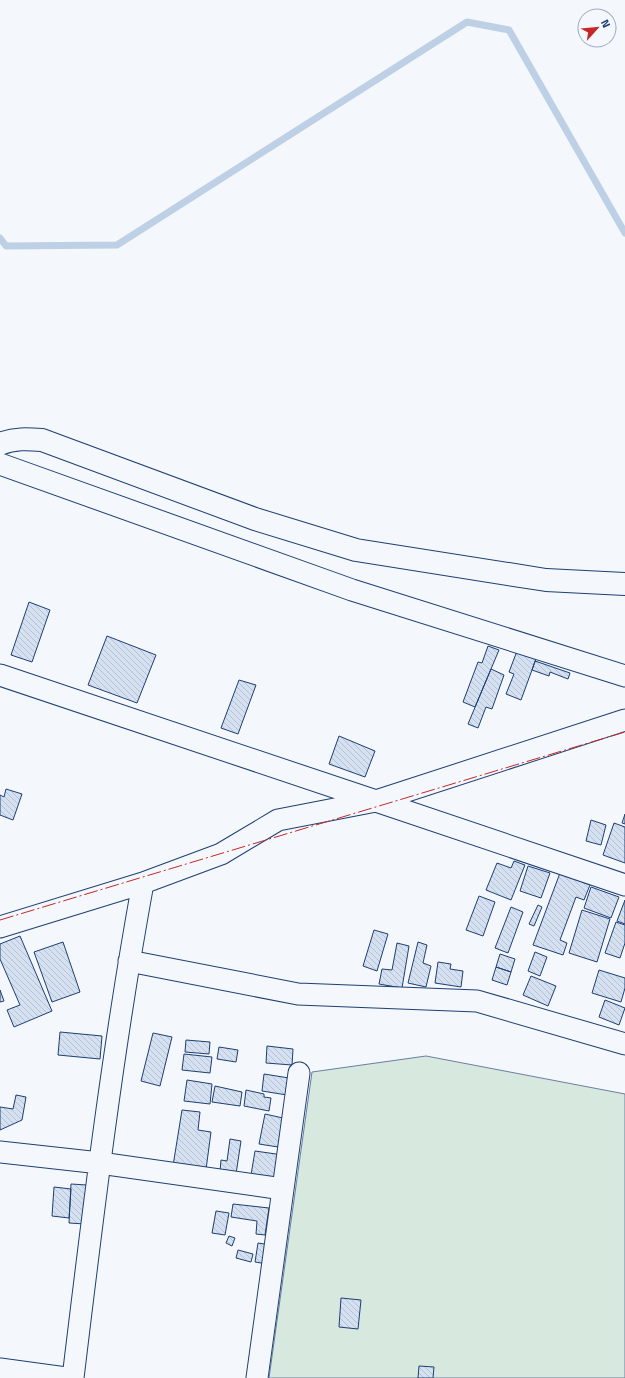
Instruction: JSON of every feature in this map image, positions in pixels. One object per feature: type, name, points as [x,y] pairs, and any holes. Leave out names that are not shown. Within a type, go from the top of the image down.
[{"type":"street","points":[[0,444],[7,441],[22,439],[42,440],[255,519],[356,550],[546,580],[625,584]]},
{"type":"street","points":[[0,464],[352,590],[625,676]]},
{"type":"street","points":[[0,676],[376,800],[625,886]]},
{"type":"street","points":[[0,927],[143,883],[221,854],[278,820],[376,800],[625,720]]},
{"type":"street","points":[[73,1378],[100,1163],[129,961],[143,883]]},
{"type":"street","points":[[129,961],[298,994],[477,1001],[625,1044]]},
{"type":"street","points":[[258,1378],[299,1073]]},
{"type":"street","points":[[0,1152],[100,1163],[283,1189]]},
{"type":"street","points":[[0,1369],[66,1378]]},
{"type":"shaded area","points":[[426,1056],[625,1094],[625,1378],[269,1378],[312,1072]]},
{"type":"building","points":[[29,602],[50,610],[32,662],[11,655]]},
{"type":"building","points":[[107,636],[156,655],[137,703],[88,685]]},
{"type":"building","points":[[488,646],[499,650],[475,707],[463,702],[478,662],[482,663]]},
{"type":"building","points":[[517,651],[536,659],[521,700],[506,694],[514,674],[509,672]]},
{"type":"building","points":[[535,661],[570,673],[568,679],[550,672],[549,676],[532,670]]},
{"type":"building","points":[[491,669],[504,675],[492,709],[486,707],[478,728],[468,724]]},
{"type":"building","points":[[239,680],[256,685],[238,734],[221,728]]},
{"type":"building","points":[[339,736],[375,751],[365,777],[329,764]]},
{"type":"building","points":[[6,789],[22,794],[13,820],[0,815],[0,795],[4,797]]},
{"type":"building","points":[[625,814],[625,824],[622,823]]},
{"type":"building","points":[[591,820],[606,825],[601,845],[586,841]]},
{"type":"building","points":[[614,823],[625,827],[625,863],[603,855]]},
{"type":"building","points":[[514,861],[525,865],[511,900],[486,890],[497,863],[511,868]]},
{"type":"building","points":[[528,866],[550,873],[541,898],[520,891]]},
{"type":"building","points":[[560,873],[590,885],[584,900],[576,897],[560,940],[567,943],[563,955],[533,945]]},
{"type":"building","points":[[591,887],[619,897],[611,918],[584,908]]},
{"type":"building","points":[[479,896],[495,902],[483,936],[466,930]]},
{"type":"building","points":[[625,900],[625,924],[617,921]]},
{"type":"building","points":[[538,905],[542,907],[534,926],[529,924]]},
{"type":"building","points":[[511,907],[523,912],[508,953],[495,948]]},
{"type":"building","points":[[582,910],[610,919],[597,962],[569,953]]},
{"type":"building","points":[[616,922],[625,925],[625,943],[620,958],[605,953]]},
{"type":"building","points":[[374,930],[388,934],[377,971],[363,966]]},
{"type":"building","points":[[20,936],[52,1011],[14,1027],[7,1010],[20,1005],[0,959],[0,944]]},
{"type":"building","points":[[63,942],[80,992],[52,1002],[34,952]]},
{"type":"building","points":[[418,942],[427,945],[423,963],[431,966],[426,987],[408,983]]},
{"type":"building","points":[[397,943],[409,946],[402,988],[379,984],[382,969],[392,970]]},
{"type":"building","points":[[535,952],[547,957],[540,976],[528,971]]},
{"type":"building","points":[[500,954],[515,959],[511,972],[496,967]]},
{"type":"building","points":[[438,962],[451,964],[450,969],[463,971],[461,987],[435,983]]},
{"type":"building","points":[[496,967],[511,972],[507,985],[492,980]]},
{"type":"building","points":[[599,970],[625,978],[625,988],[621,1002],[592,993]]},
{"type":"building","points":[[531,976],[556,986],[548,1006],[523,995]]},
{"type":"building","points":[[0,990],[4,1001],[0,1002]]},
{"type":"building","points":[[605,1000],[625,1008],[619,1025],[599,1017]]},
{"type":"building","points":[[60,1032],[102,1036],[100,1059],[58,1055]]},
{"type":"building","points":[[153,1033],[172,1037],[160,1086],[141,1081]]},
{"type":"building","points":[[186,1040],[210,1042],[209,1054],[185,1052]]},
{"type":"building","points":[[267,1046],[293,1049],[292,1065],[266,1063]]},
{"type":"building","points":[[219,1047],[238,1050],[236,1062],[217,1059]]},
{"type":"building","points":[[184,1054],[212,1057],[210,1073],[182,1070]]},
{"type":"building","points":[[264,1074],[289,1078],[287,1095],[262,1091]]},
{"type":"building","points":[[187,1080],[212,1084],[210,1104],[184,1101]]},
{"type":"building","points":[[215,1086],[242,1092],[240,1106],[212,1102]]},
{"type":"building","points":[[246,1090],[264,1094],[264,1097],[271,1098],[269,1111],[244,1106]]},
{"type":"building","points":[[16,1095],[26,1097],[22,1120],[0,1130],[0,1107],[13,1109]]},
{"type":"building","points":[[182,1110],[200,1112],[198,1130],[211,1132],[205,1177],[172,1172]]},
{"type":"building","points":[[265,1114],[283,1118],[278,1147],[259,1144]]},
{"type":"building","points":[[230,1139],[241,1141],[236,1174],[220,1171],[221,1160],[227,1161]]},
{"type":"building","points":[[255,1151],[283,1155],[278,1179],[251,1175]]},
{"type":"building","points":[[71,1184],[87,1185],[85,1224],[69,1223]]},
{"type":"building","points":[[54,1187],[71,1189],[69,1218],[52,1216]]},
{"type":"building","points":[[233,1204],[269,1208],[265,1235],[256,1234],[257,1221],[231,1217]]},
{"type":"building","points":[[216,1211],[229,1213],[225,1235],[212,1233]]},
{"type":"building","points":[[229,1236],[235,1238],[232,1246],[226,1243]]},
{"type":"building","points":[[258,1243],[271,1245],[267,1264],[255,1262]]},
{"type":"building","points":[[238,1250],[253,1254],[251,1262],[236,1258]]},
{"type":"building","points":[[341,1298],[361,1300],[358,1329],[339,1327]]},
{"type":"building","points":[[419,1366],[434,1367],[433,1378],[418,1378]]},
{"type":"waterway","points":[[0,238],[6,246],[117,245],[467,22],[509,30],[625,233]]},
{"type":"power","points":[[0,920],[625,732]]}]
